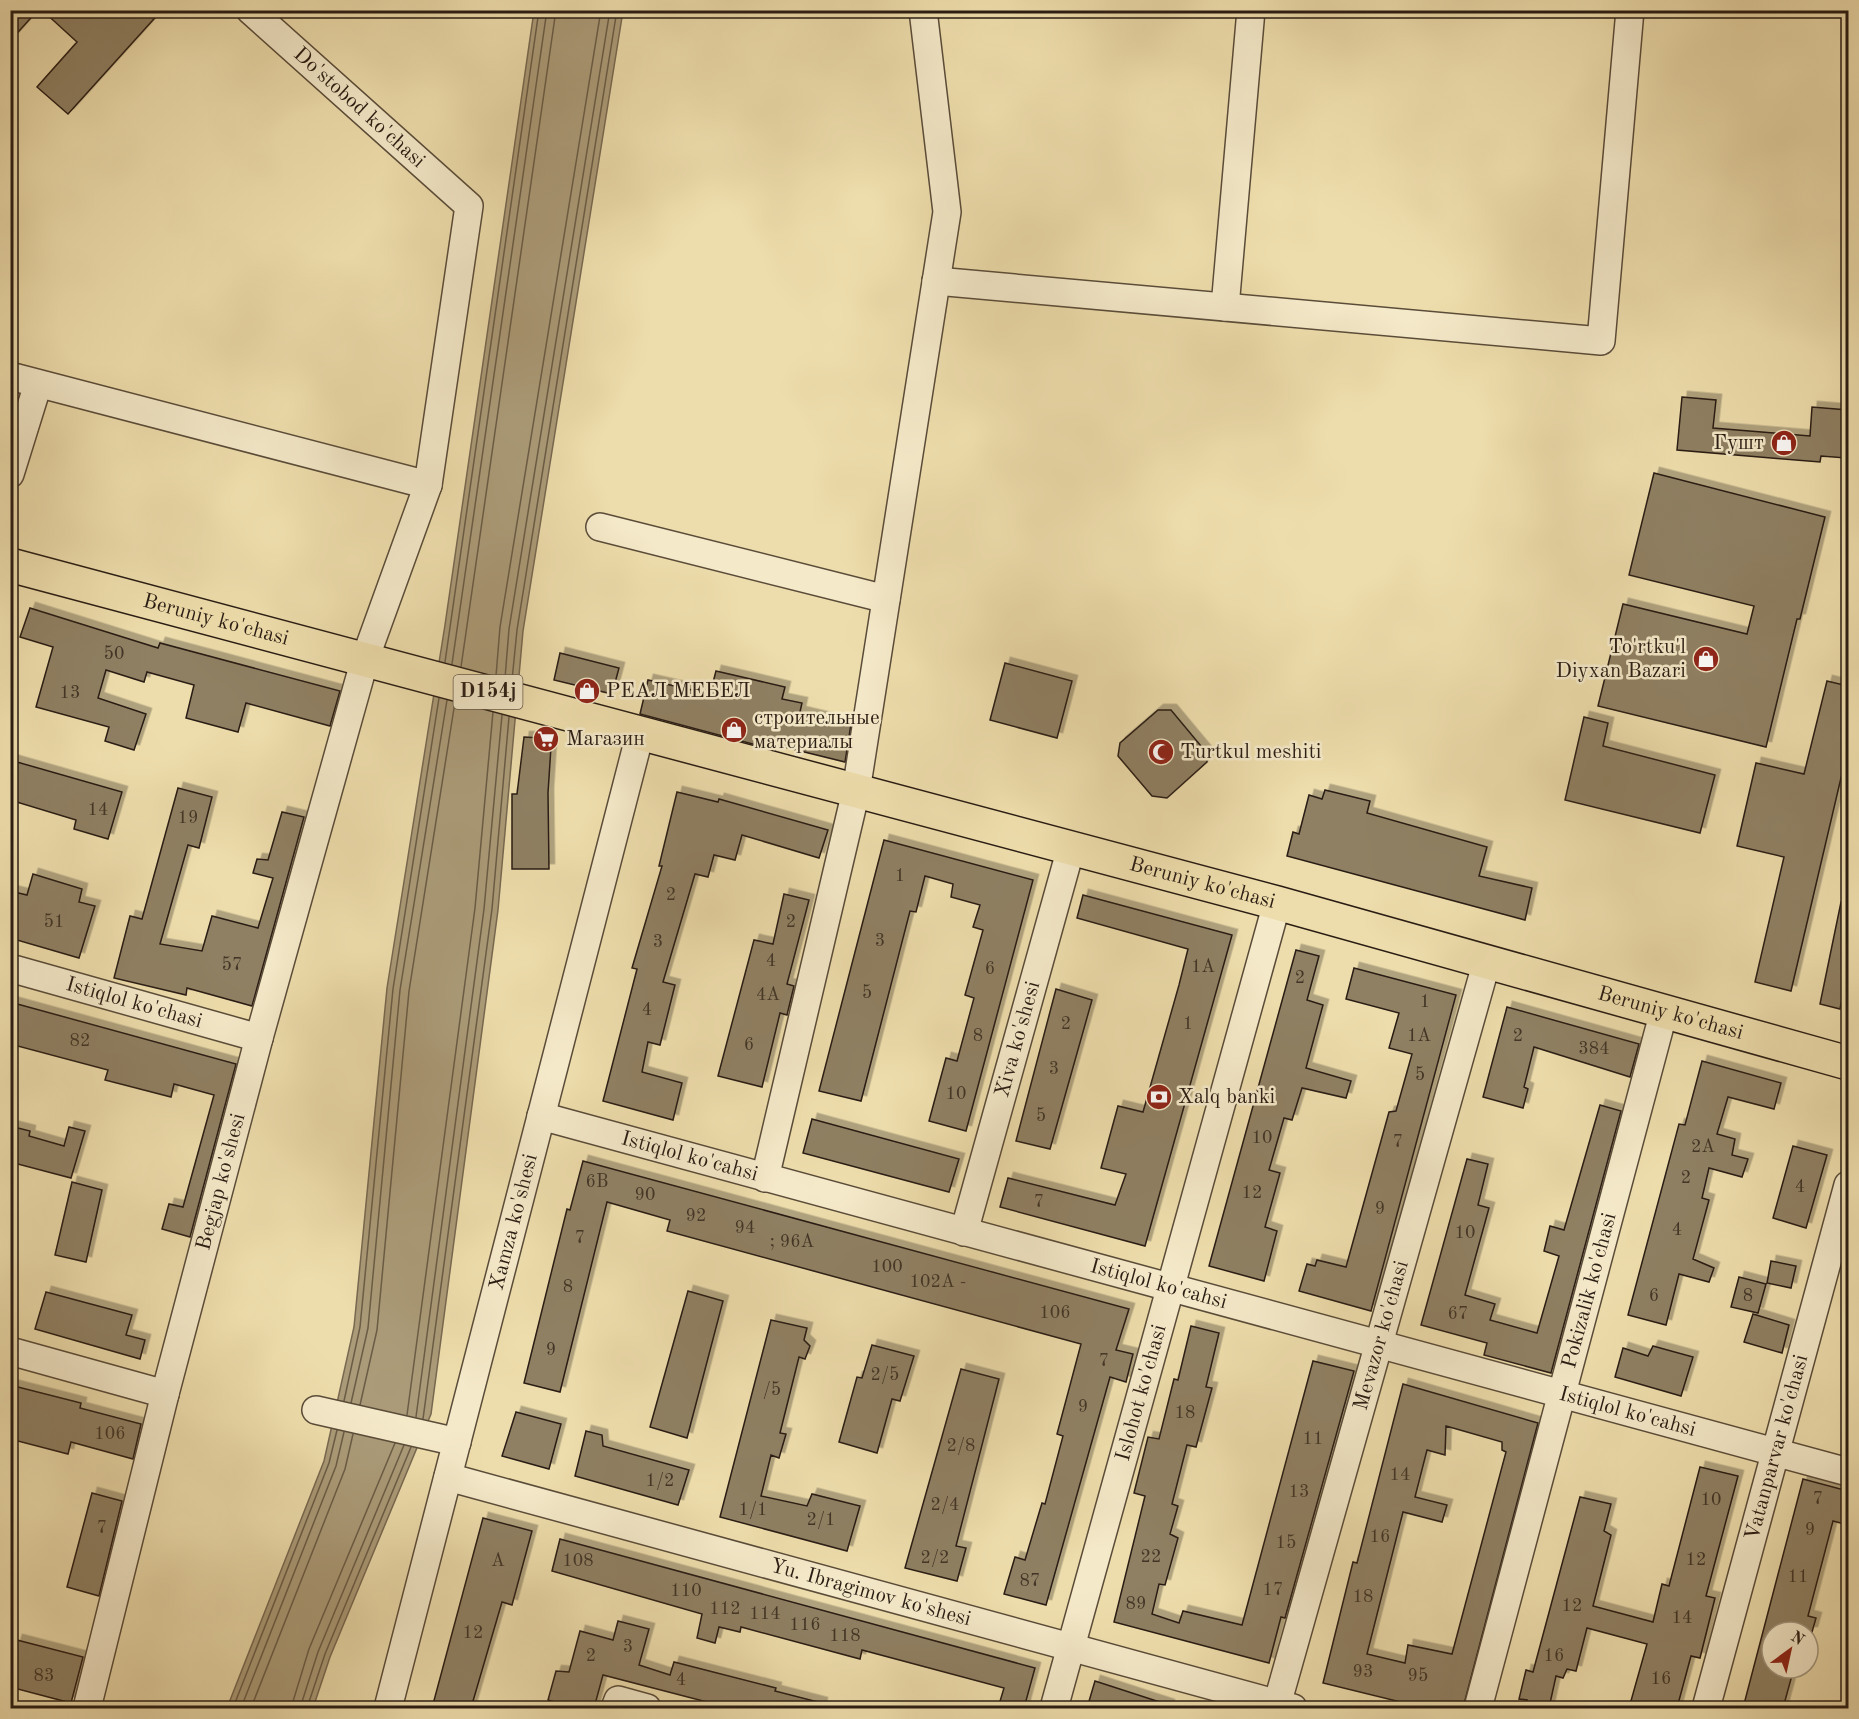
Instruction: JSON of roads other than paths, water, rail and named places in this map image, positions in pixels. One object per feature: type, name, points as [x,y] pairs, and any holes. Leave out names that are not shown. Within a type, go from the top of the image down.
[{"type":"main road","name":"Beruniy ko'chasi","points":[[10,565],[1277,903],[1848,1063]]},
{"type":"street","name":"Do'stobod ko'chasi","points":[[250,10],[469,206]]},
{"type":"street","points":[[765,1178],[856,791],[947,212],[922,10]]},
{"type":"street","points":[[1225,307],[1251,10]]},
{"type":"street","points":[[936,281],[1601,341],[1630,10]]},
{"type":"street","name":"Begjap ko'shesi","points":[[87,1708],[165,1394],[260,1038],[365,659],[428,485],[469,206]]},
{"type":"street","points":[[10,376],[428,485]]},
{"type":"street","points":[[10,474],[39,384]]},
{"type":"street","points":[[600,527],[886,599]]},
{"type":"street","name":"Xamza ko'shesi","points":[[388,1708],[640,734]]},
{"type":"street","name":"Xiva ko'shesi","points":[[964,1232],[1071,848]]},
{"type":"street","name":"Islohot ko'chasi","points":[[1054,1708],[1277,903]]},
{"type":"street","name":"Mevazor ko'chasi","points":[[1282,1707],[1379,1345],[1487,962]]},
{"type":"street","name":"Istiqlol ko'chasi","points":[[10,968],[260,1038]]},
{"type":"street","name":"Pokizalik ko'chasi","points":[[1478,1708],[1664,1011]]},
{"type":"street","name":"Istiqlol ko'cahsi","points":[[541,1116],[1848,1472]]},
{"type":"street","name":"Vatanparvar ko'chasi","points":[[1706,1708],[1848,1185]]},
{"type":"street","points":[[10,1351],[165,1394]]},
{"type":"street","points":[[316,1410],[457,1442]]},
{"type":"street","name":"Yu. Ibragimov ko'shesi","points":[[448,1478],[1071,1647],[1282,1707]]},
{"type":"street","points":[[616,1704],[647,1708]]},
{"type":"water","points":[[534,11],[623,11],[523,631],[498,910],[431,1414],[330,1657],[313,1708],[227,1708],[324,1461],[354,1327],[387,988],[445,625]]},
{"type":"place","name":"Гушт","points":[[1784,443]]},
{"type":"place","name":"To'rtku'l Diyxan Bazari","points":[[1706,659]]},
{"type":"place","name":"РЕАЛ МЕБЕЛ","points":[[587,691]]},
{"type":"place","name":"строительные материалы","points":[[734,730]]},
{"type":"place","name":"Магазин","points":[[546,739]]},
{"type":"place","name":"Turtkul meshiti","points":[[1161,752]]},
{"type":"place","name":"Xalq banki","points":[[1159,1097]]}]
